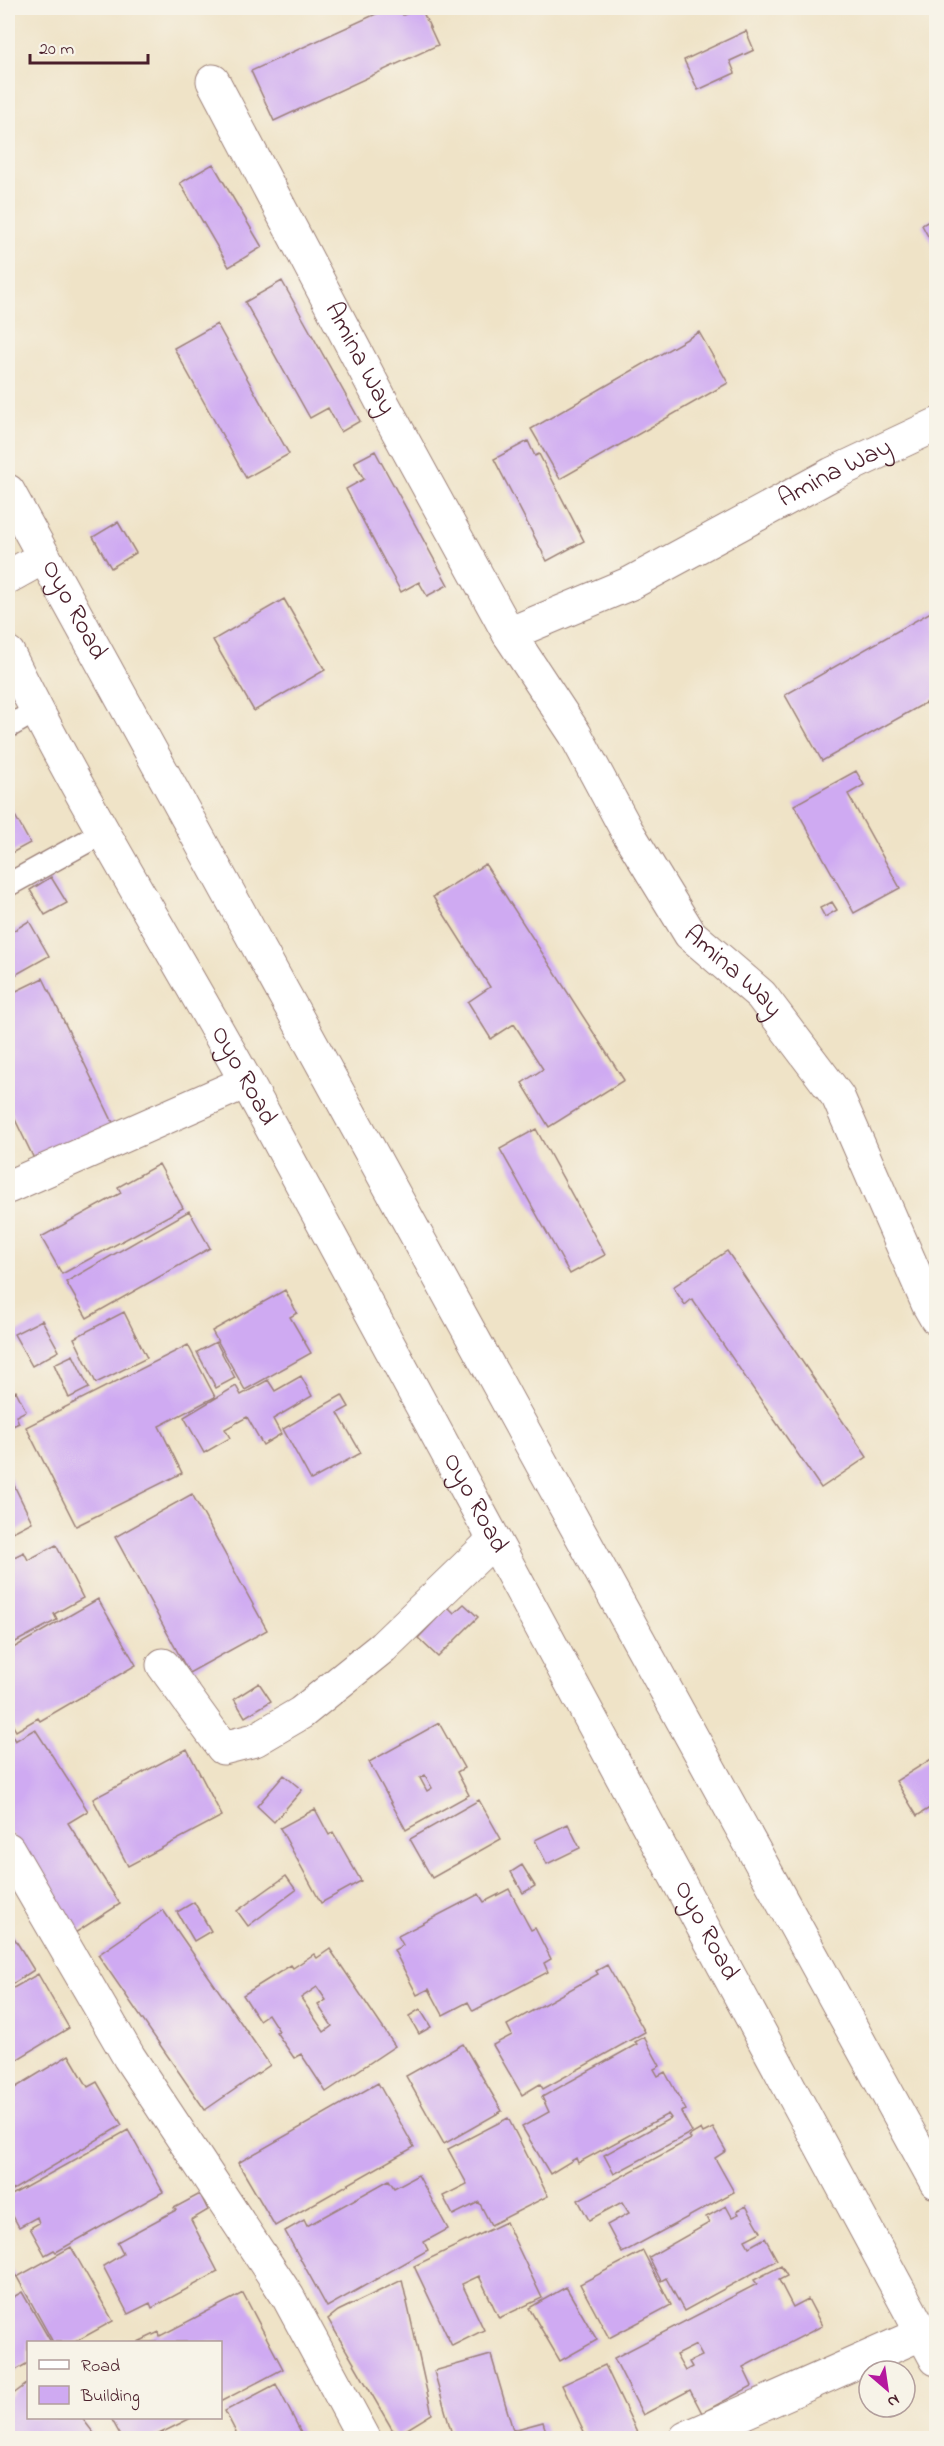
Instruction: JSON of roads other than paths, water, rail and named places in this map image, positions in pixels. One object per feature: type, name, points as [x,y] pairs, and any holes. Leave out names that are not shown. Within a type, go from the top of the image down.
[{"type":"main road","name":"Amina Way","points":[[213,81],[383,404],[509,634],[575,734],[627,831],[690,934],[761,994],[838,1096],[936,1318]]},
{"type":"main road","name":"Amina Way","points":[[509,634],[631,583],[832,474],[936,425]]},
{"type":"main road","name":"Oyo Road","points":[[8,492],[936,2182]]},
{"type":"main road","points":[[8,577],[44,557]]},
{"type":"main road","name":"Oyo Road","points":[[8,654],[102,833],[246,1082],[930,2346]]},
{"type":"main road","points":[[8,1187],[246,1082]]},
{"type":"main road","points":[[163,1665],[223,1748],[255,1740],[301,1713],[383,1647],[494,1540]]},
{"type":"main road","points":[[8,1849],[129,2057],[288,2297],[364,2439]]},
{"type":"main road","points":[[686,2439],[930,2346]]},
{"type":"lane","points":[[8,728],[36,711]]},
{"type":"lane","points":[[8,885],[102,833]]}]
